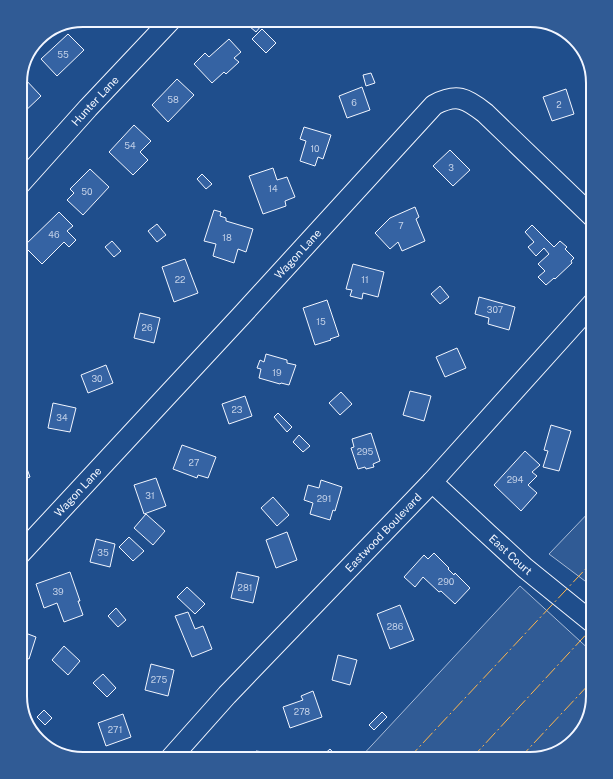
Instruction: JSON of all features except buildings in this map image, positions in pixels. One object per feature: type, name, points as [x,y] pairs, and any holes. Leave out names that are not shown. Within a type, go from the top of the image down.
[{"type":"street","name":"Hunter Lane","points":[[27,176],[88,108],[164,27]]},
{"type":"street","name":"Wagon Lane","points":[[27,546],[434,105],[445,99],[454,98],[463,99],[474,104],[586,210]]},
{"type":"street","name":"Eastwood Boulevard","points":[[176,752],[227,695],[432,482],[586,311]]},
{"type":"street","name":"East Court","points":[[432,482],[520,564],[586,617]]},
{"type":"shaded area","points":[[586,515],[586,582],[549,554]]},
{"type":"shaded area","points":[[520,586],[586,647],[586,703],[582,717],[579,724],[567,738],[551,748],[537,752],[366,752]]},
{"type":"power","points":[[415,752],[586,568]]},
{"type":"power","points":[[477,752],[586,635]]},
{"type":"power","points":[[526,752],[586,687]]}]
